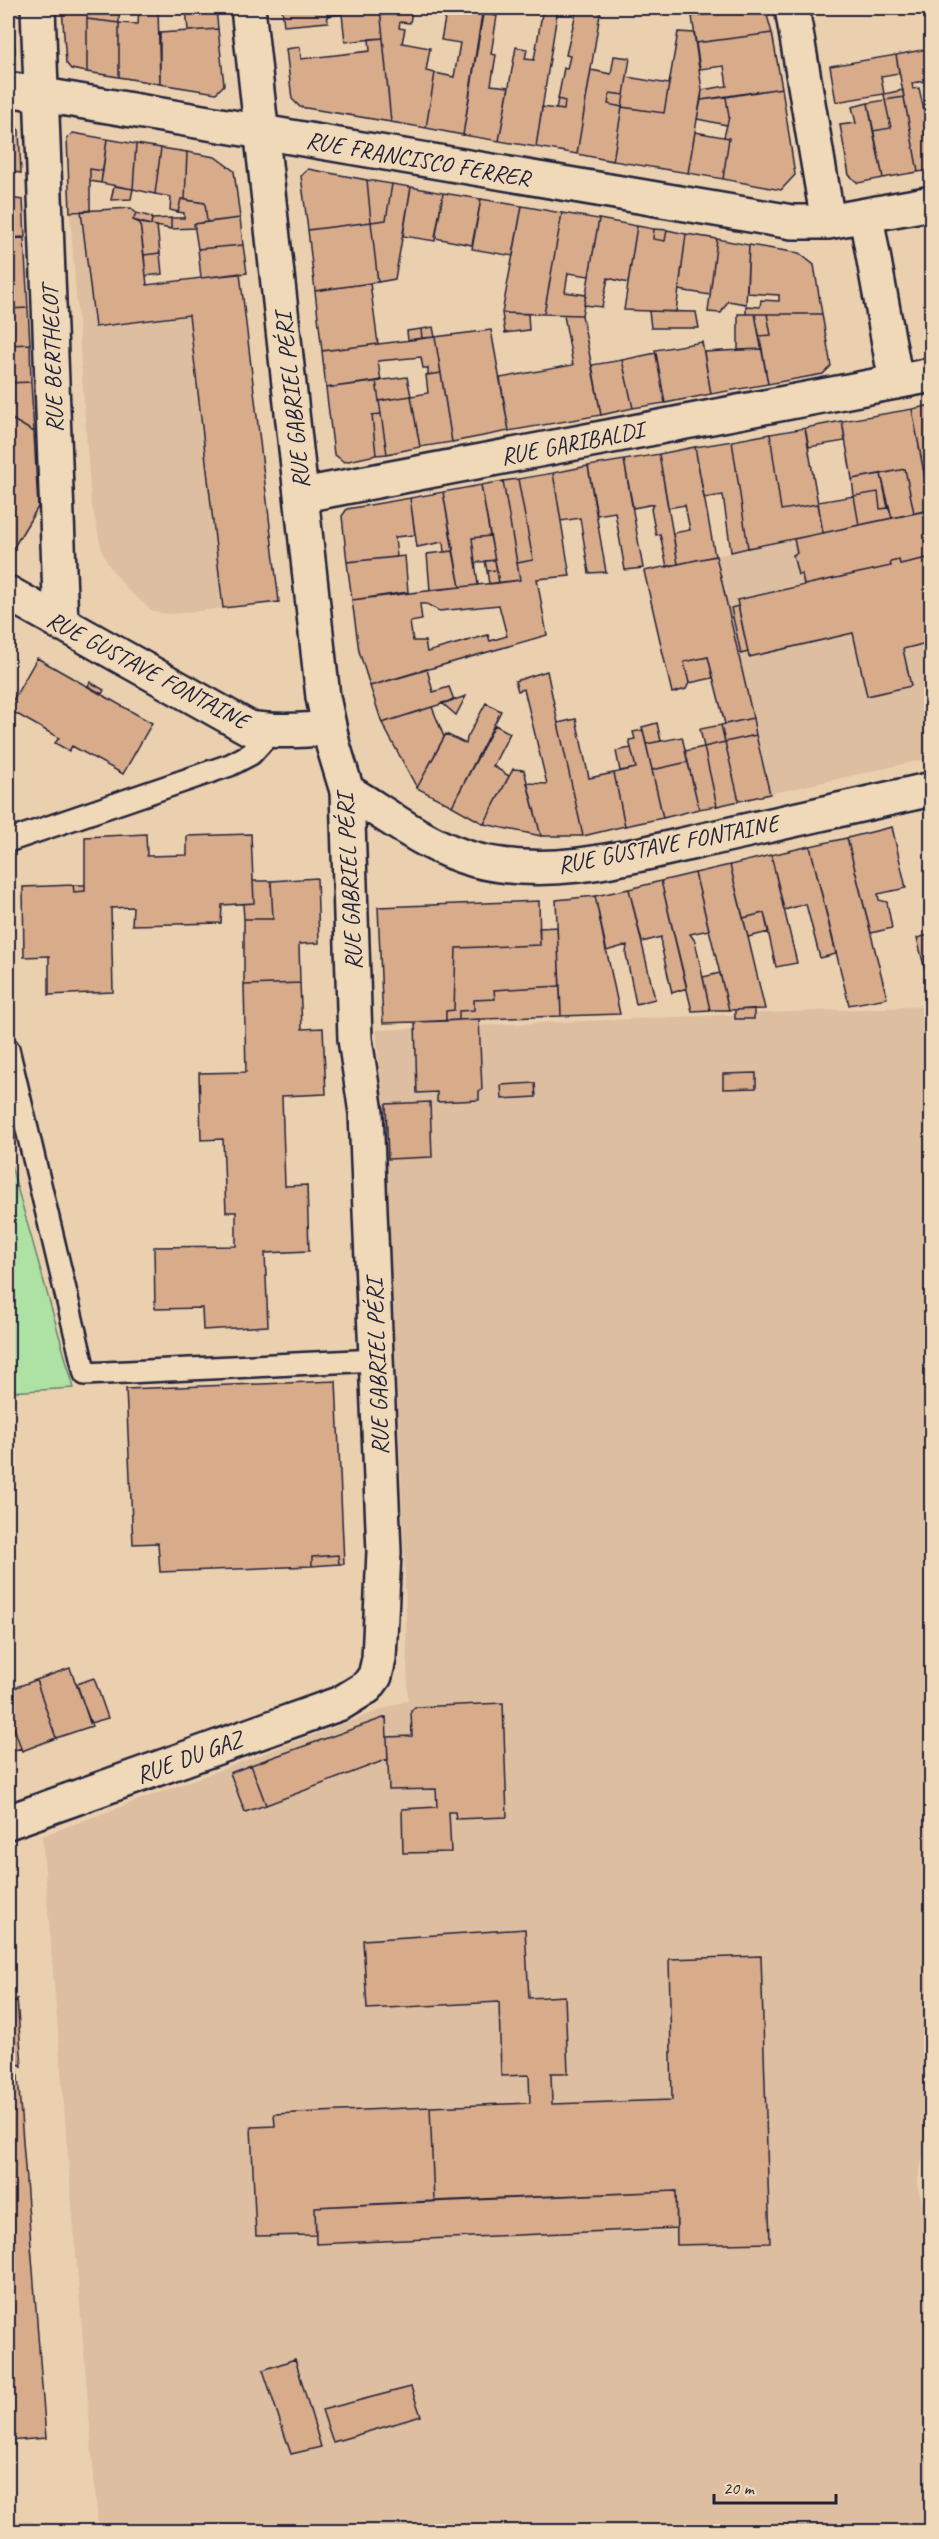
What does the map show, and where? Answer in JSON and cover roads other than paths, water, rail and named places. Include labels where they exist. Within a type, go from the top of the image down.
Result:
[{"type":"street","name":"RUE BERTHELOT","points":[[38,8],[60,624]]},
{"type":"street","name":"RUE GABRIEL PÉRI","points":[[248,8],[303,495],[321,682],[329,728],[347,791],[355,1040],[366,1113],[384,1552],[379,1659],[375,1676],[367,1687]]},
{"type":"street","points":[[792,8],[828,222]]},
{"type":"street","name":"RUE FRANCISCO FERRER","points":[[8,89],[792,222],[828,222],[932,204]]},
{"type":"street","points":[[866,216],[896,382]]},
{"type":"street","name":"RUE GARIBALDI","points":[[303,495],[932,375]]},
{"type":"street","name":"RUE GUSTAVE FONTAINE","points":[[8,593],[249,728],[271,732],[329,728]]},
{"type":"street","name":"RUE GUSTAVE FONTAINE","points":[[347,791],[411,831],[453,852],[496,865],[549,868],[613,860],[932,789]]},
{"type":"street","name":"RUE DU GAZ","points":[[8,1822],[341,1703],[367,1687]]},
{"type":"lane","points":[[8,841],[223,768],[251,754],[271,732]]},
{"type":"lane","points":[[8,1049],[85,1374],[377,1360]]}]
